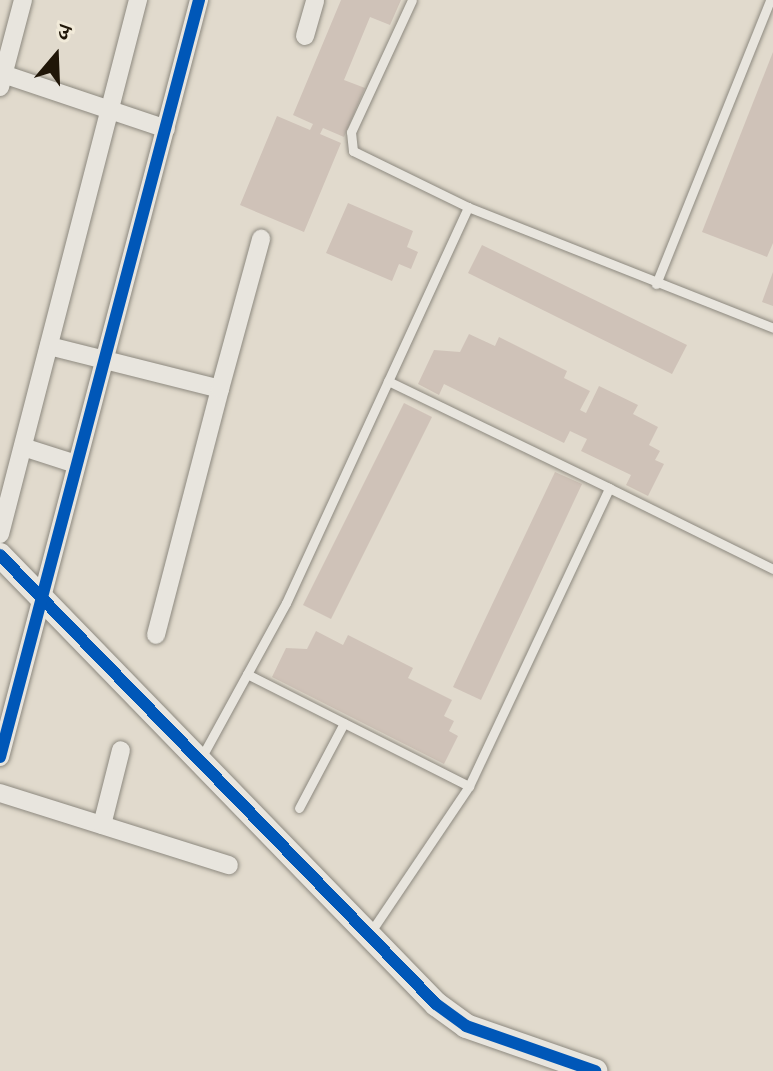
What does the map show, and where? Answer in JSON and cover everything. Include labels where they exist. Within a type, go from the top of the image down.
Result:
[{"type":"street","points":[[23,0],[1,78],[110,109],[166,129]]},
{"type":"street","points":[[0,534],[138,0]]},
{"type":"street","points":[[0,757],[199,0]]},
{"type":"street","points":[[305,36],[315,0]]},
{"type":"street","points":[[156,635],[261,239]]},
{"type":"street","points":[[49,346],[220,389]]},
{"type":"street","points":[[23,447],[76,464]]},
{"type":"street","points":[[0,555],[42,594],[198,763],[370,933],[436,1004],[466,1026],[595,1071]]},
{"type":"street","points":[[102,825],[121,750]]},
{"type":"street","points":[[0,793],[229,865]]},
{"type":"lane","points":[[412,0],[351,132],[353,151],[468,207],[773,328]]},
{"type":"lane","points":[[656,284],[770,0]]},
{"type":"lane","points":[[198,763],[247,674],[468,207]]},
{"type":"lane","points":[[388,381],[773,569]]},
{"type":"lane","points":[[370,933],[469,786],[609,488]]},
{"type":"lane","points":[[247,674],[469,786]]},
{"type":"lane","points":[[299,808],[344,723]]},
{"type":"building","points":[[341,0],[401,0],[390,25],[370,17],[344,80],[365,88],[344,137],[323,128],[320,134],[341,143],[304,232],[240,205],[277,116],[310,130],[313,124],[293,115]]},
{"type":"building","points":[[773,52],[773,243],[767,257],[702,232]]},
{"type":"building","points":[[348,203],[413,231],[407,247],[418,252],[411,269],[399,264],[392,281],[326,253]]},
{"type":"building","points":[[482,245],[687,345],[672,374],[468,273]]},
{"type":"building","points":[[773,272],[773,306],[762,302]]},
{"type":"building","points":[[469,334],[495,346],[499,337],[567,371],[564,378],[590,391],[580,410],[586,413],[599,386],[638,405],[633,414],[658,427],[649,445],[660,451],[655,460],[664,464],[648,496],[626,485],[631,475],[581,451],[587,439],[570,431],[564,443],[444,384],[439,395],[418,384],[434,350],[460,352]]},
{"type":"building","points":[[404,403],[432,417],[331,619],[303,605]]},
{"type":"building","points":[[555,472],[582,484],[481,700],[453,687]]},
{"type":"building","points":[[316,631],[343,645],[348,635],[413,668],[408,678],[452,700],[444,716],[454,721],[449,731],[458,736],[444,764],[272,677],[286,648],[307,649]]},
{"type":"cycle path","points":[[0,757],[199,0]]},
{"type":"cycle path","points":[[0,555],[436,1004],[466,1026],[595,1071]]}]
